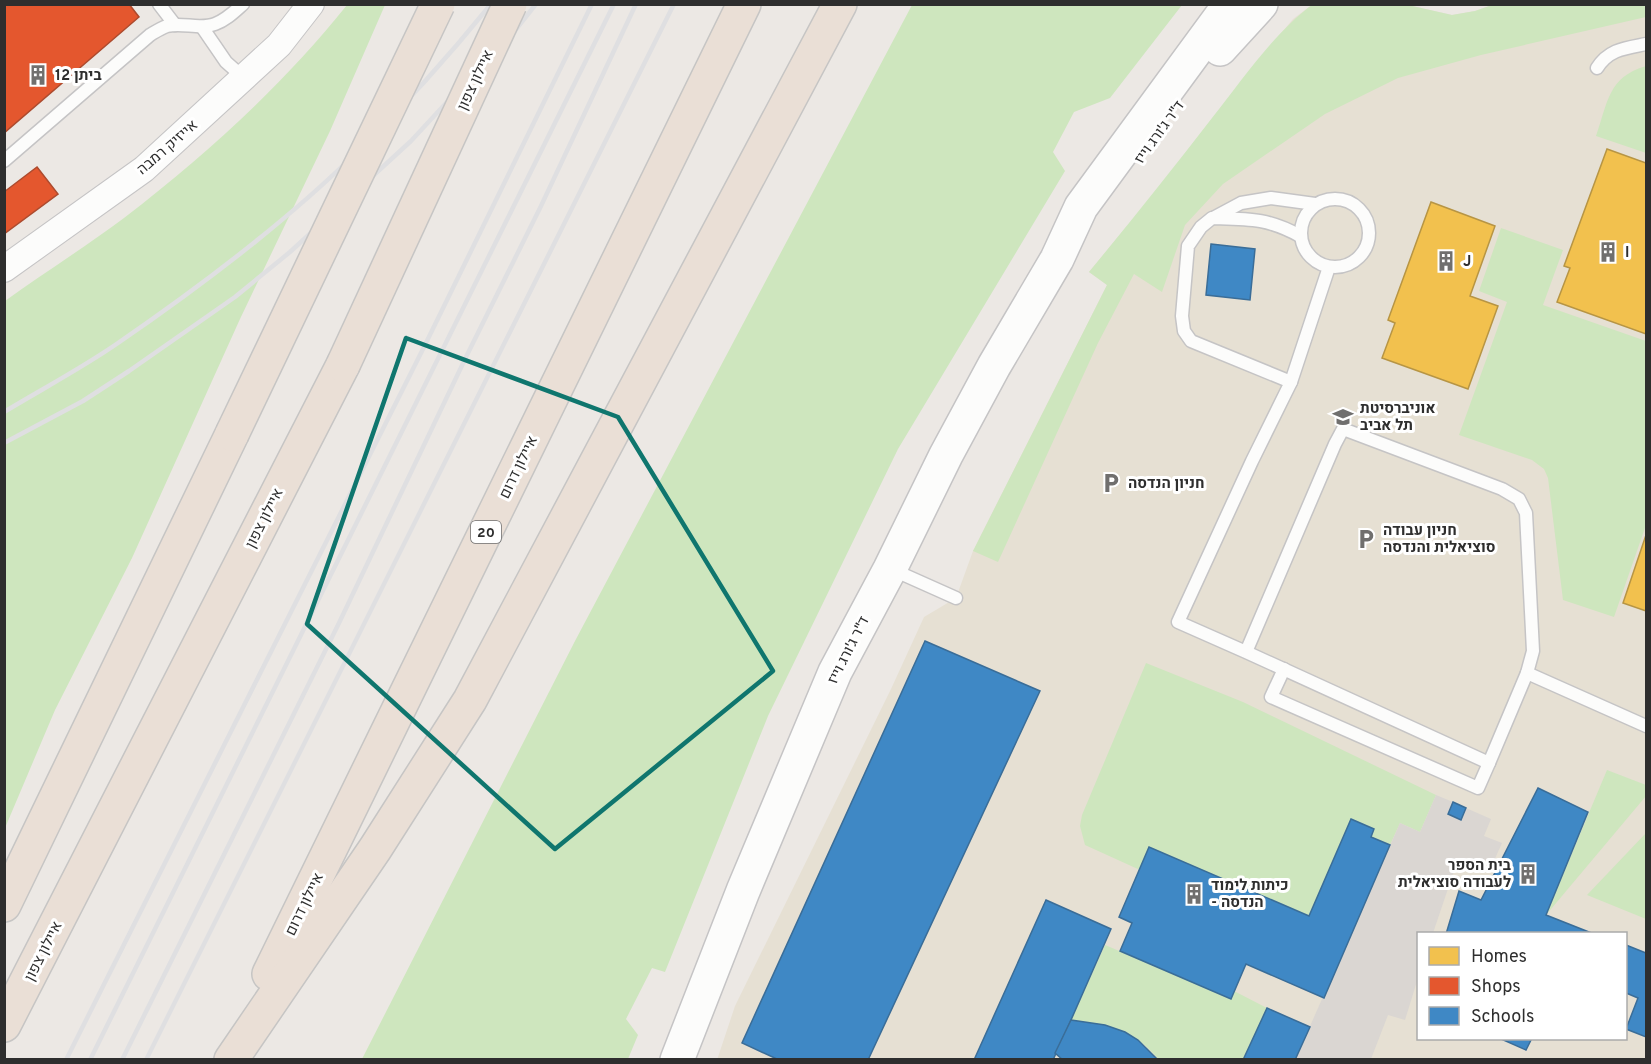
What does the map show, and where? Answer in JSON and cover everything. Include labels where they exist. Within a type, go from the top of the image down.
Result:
[{"type":"highway","points":[[4,905],[438,4]]},
{"type":"highway","name":"איילון צפון","points":[[4,1025],[343,364],[510,4]]},
{"type":"highway","name":"איילון דרום","points":[[229,1059],[744,4]]},
{"type":"highway","points":[[229,1059],[375,849],[470,700],[840,4]]},
{"type":"street","name":"אייזיק רמבה","points":[[4,269],[144,169],[279,45],[311,4]]},
{"type":"street","name":"ד\"ר ג'ורג וייז","points":[[677,1059],[743,891],[835,672],[890,569],[946,455],[983,386],[1057,259],[1081,207],[1230,4]]},
{"type":"street","name":"ד\"ר ג'ורג וייז","points":[[1057,259],[1105,207],[1220,50],[1261,4]]},
{"type":"lane","points":[[159,4],[175,25]]},
{"type":"lane","points":[[4,161],[150,35],[165,26],[213,25],[226,19],[243,4]]},
{"type":"lane","points":[[202,27],[226,62],[244,78]]},
{"type":"lane","points":[[1597,68],[1602,59],[1614,50],[1647,44]]},
{"type":"lane","points":[[1291,382],[1191,341],[1184,331],[1182,316],[1188,246],[1201,228],[1212,218],[1241,203],[1271,198],[1315,204],[1337,199],[1349,201],[1366,217],[1369,238],[1366,249],[1359,258],[1340,267],[1329,267],[1318,264],[1309,257],[1303,248],[1300,236],[1303,218],[1315,204]]},
{"type":"lane","points":[[1212,218],[1254,219],[1281,226],[1300,236]]},
{"type":"lane","points":[[1329,267],[1291,382],[1178,622],[1489,763]]},
{"type":"lane","points":[[1246,652],[1343,429],[1502,489],[1519,499],[1526,513],[1533,651],[1527,673],[1478,788],[1271,697],[1284,669]]},
{"type":"lane","points":[[890,569],[956,598]]},
{"type":"lane","points":[[1527,673],[1647,726]]},
{"type":"highlighted area","points":[[406,338],[618,417],[773,671],[555,849],[307,624]]},
{"type":"shaded area","name":"אוניברסיטת תל אביב","points":[[1313,4],[1408,5],[1452,15],[1492,5],[1646,5],[1646,1059],[717,1060],[735,1006],[924,617],[956,598],[973,551],[1107,285],[1089,272],[1148,201],[1246,75],[1293,19]]},
{"type":"shaded area","points":[[1436,795],[1453,802],[1448,814],[1461,820],[1466,808],[1491,819],[1484,836],[1502,843],[1493,863],[1481,859],[1475,864],[1462,865],[1454,871],[1433,932],[1417,932],[1417,981],[1405,1020],[1388,1015],[1371,1059],[1295,1060],[1400,823],[1420,832]]},
{"type":"green space","points":[[1313,4],[1408,5],[1452,15],[1492,5],[1646,4],[1646,17],[1481,55],[1398,78],[1325,114],[1223,184],[1185,225],[1162,292],[1134,274],[1098,343],[998,562],[973,551],[1107,285],[1089,272],[1259,58],[1298,16]]},
{"type":"green space","points":[[347,5],[385,5],[330,131],[240,319],[132,558],[55,710],[5,828],[5,301],[124,218],[214,144],[297,63]]},
{"type":"green space","points":[[912,5],[1182,5],[1110,98],[1074,112],[1053,152],[1065,171],[898,449],[768,716],[665,972],[652,968],[626,1019],[638,1035],[628,1059],[362,1059],[575,641]]},
{"type":"green space","points":[[1646,66],[1646,153],[1596,136],[1611,92],[1624,77]]},
{"type":"green space","points":[[1501,228],[1563,250],[1543,305],[1646,341],[1646,525],[1614,617],[1563,600],[1548,478],[1544,469],[1532,460],[1459,435],[1507,302],[1479,291]]},
{"type":"green space","points":[[1146,663],[1243,702],[1436,795],[1420,832],[1400,823],[1390,845],[1371,837],[1374,829],[1351,820],[1309,916],[1149,848],[1140,870],[1085,845],[1080,826],[1082,815]]},
{"type":"green space","points":[[1607,770],[1646,785],[1646,796],[1546,915]]},
{"type":"green space","points":[[1646,833],[1646,919],[1587,895]]},
{"type":"green space","points":[[1105,945],[1231,998],[1234,991],[1267,1008],[1243,1059],[1158,1059],[1140,1042],[1119,1030],[1071,1020]]},
{"type":"building: Homes","name":"I","points":[[1607,149],[1646,163],[1646,334],[1557,302],[1570,268],[1564,266]]},
{"type":"building: Homes","name":"J","points":[[1431,202],[1495,226],[1470,296],[1498,306],[1468,389],[1382,358],[1395,323],[1388,320]]},
{"type":"building: Homes","points":[[1646,535],[1646,611],[1623,603]]},
{"type":"building: Shops","name":"ביתן 12","points":[[7,4],[129,4],[139,17],[4,133],[4,7]]},
{"type":"building: Shops","points":[[37,167],[58,194],[4,234],[4,192]]},
{"type":"building: Schools","points":[[1211,244],[1255,249],[1250,300],[1206,295]]},
{"type":"building: Schools","points":[[925,641],[1040,691],[868,1060],[779,1060],[742,1043]]},
{"type":"building: Schools","name":"בית הספר לעבודה סוציאלית","points":[[1538,788],[1588,812],[1546,915],[1589,932],[1447,932],[1459,891],[1481,900]]},
{"type":"building: Schools","points":[[1453,802],[1466,808],[1461,820],[1448,814]]},
{"type":"building: Schools","name":"כיתות לימוד - הנדסה","points":[[1351,819],[1374,829],[1371,837],[1390,845],[1324,998],[1246,964],[1231,999],[1120,951],[1132,923],[1119,917],[1149,847],[1309,916]]},
{"type":"building: Schools","points":[[1046,900],[1111,929],[1053,1060],[974,1060]]},
{"type":"building: Schools","points":[[1627,945],[1646,953],[1646,1037],[1627,1029],[1638,998],[1627,993]]},
{"type":"building: Schools","points":[[1267,1008],[1310,1027],[1295,1060],[1243,1060]]},
{"type":"building: Schools","points":[[1071,1020],[1105,1025],[1125,1032],[1138,1040],[1158,1060],[1063,1060],[1055,1053]]},
{"type":"building: Schools","points":[[1504,1040],[1531,1040],[1526,1050]]},
{"type":"railway","points":[[4,412],[118,343],[211,277],[300,205],[374,135],[426,80],[491,4]]},
{"type":"railway","points":[[4,443],[83,401],[129,371],[235,297],[290,252],[411,141],[447,102],[495,56],[536,4]]},
{"type":"railway","points":[[66,1060],[423,349],[592,4]]},
{"type":"railway","points":[[90,1060],[614,4]]},
{"type":"railway","points":[[122,1060],[339,623],[636,4]]},
{"type":"railway","points":[[146,1060],[674,4]]},
{"type":"place","name":"ביתן 12","points":[[38,75]]},
{"type":"place","name":"I","points":[[1608,252]]},
{"type":"place","name":"J","points":[[1446,261]]},
{"type":"place","name":"אוניברסיטת תל אביב","points":[[1343,417]]},
{"type":"place","name":"חניון הנדסה","points":[[1111,483]]},
{"type":"place","name":"חניון עבודה סוציאלית והנדסה","points":[[1366,539]]},
{"type":"place","name":"בית הספר לעבודה סוציאלית","points":[[1528,874]]},
{"type":"place","name":"כיתות לימוד - הנדסה","points":[[1194,894]]}]
